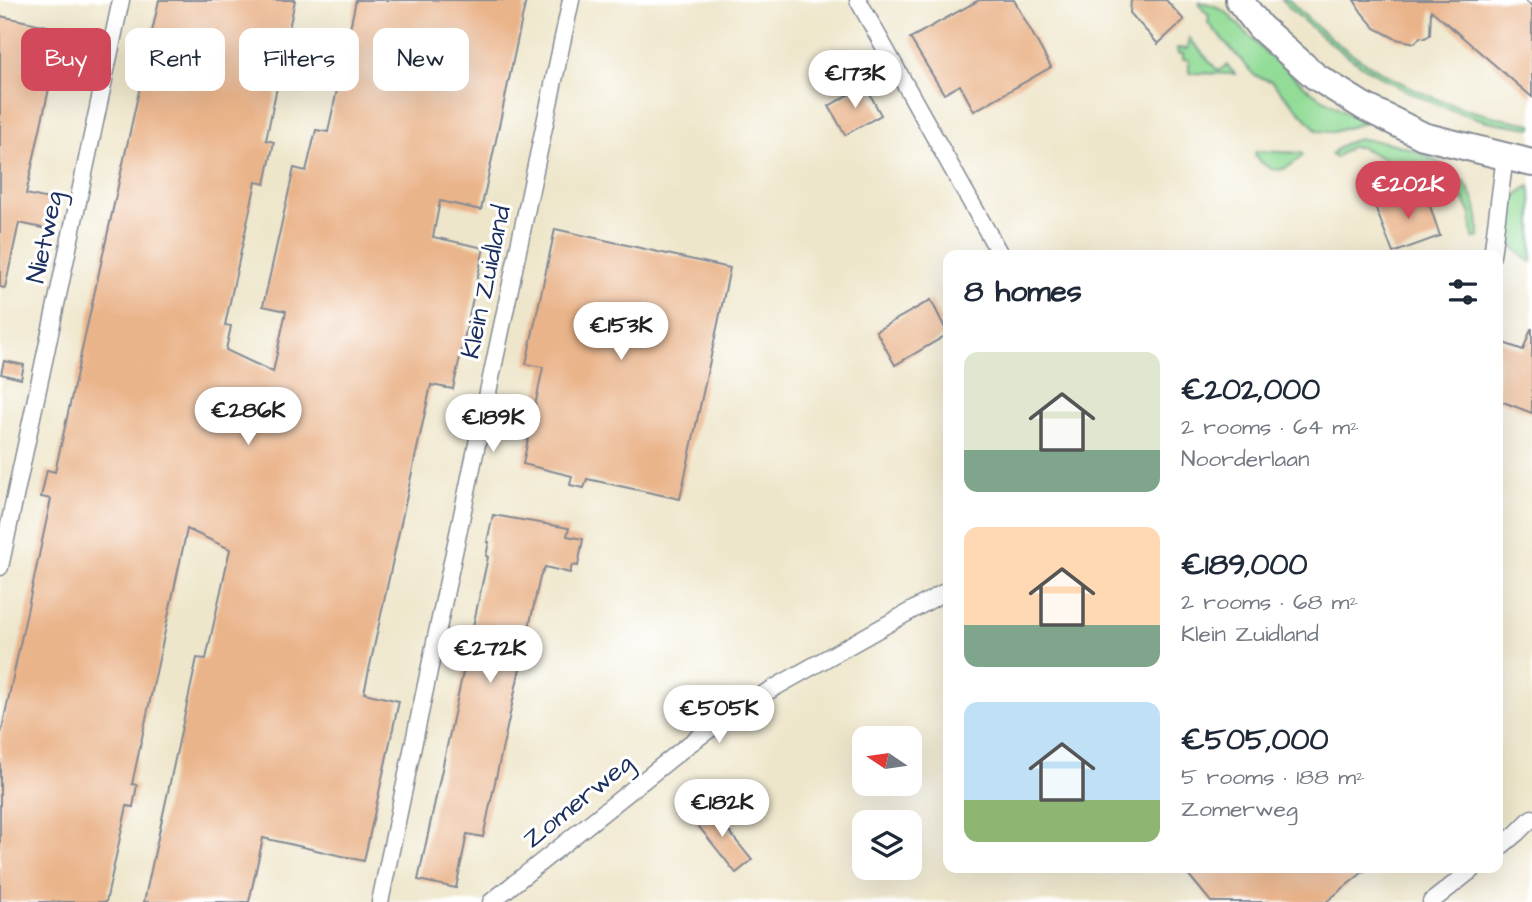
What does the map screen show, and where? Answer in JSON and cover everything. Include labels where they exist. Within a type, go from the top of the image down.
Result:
[{"type":"main road","points":[[1239,0],[1260,27],[1315,76],[1363,106],[1423,136],[1532,163]]},
{"type":"street","name":"Nietweg","points":[[0,567],[121,0]]},
{"type":"street","name":"Klein Zuidland","points":[[380,902],[571,0]]},
{"type":"street","points":[[858,0],[998,250]]},
{"type":"street","points":[[1493,250],[1505,156]]},
{"type":"street","name":"Zomerweg","points":[[491,902],[688,745],[731,714],[943,593]]},
{"type":"street","points":[[1503,845],[1532,818]]},
{"type":"street","points":[[1432,902],[1468,873]]},
{"type":"green space","points":[[1282,0],[1289,0],[1347,50],[1392,78],[1439,100],[1480,113],[1532,124],[1532,128],[1490,121],[1456,111],[1401,88],[1375,74],[1326,40]]},
{"type":"green space","points":[[1199,2],[1207,3],[1228,14],[1263,50],[1312,92],[1364,123],[1333,132],[1318,131],[1271,81],[1255,76],[1208,23],[1209,16]]},
{"type":"green space","points":[[1189,38],[1218,71],[1227,65],[1235,74],[1189,73],[1189,60],[1183,59],[1183,54],[1178,54],[1177,48],[1188,49]]},
{"type":"green space","points":[[1359,139],[1403,147],[1452,171],[1468,188],[1473,198],[1477,209],[1479,238],[1473,238],[1471,214],[1464,200],[1361,147],[1350,147],[1335,158],[1331,154],[1344,144]]},
{"type":"green space","points":[[1256,151],[1303,155],[1291,165],[1279,170],[1262,163],[1255,156]]},
{"type":"green space","points":[[1530,186],[1532,262],[1513,246],[1507,232],[1510,208],[1518,195]]},
{"type":"building","points":[[159,0],[295,0],[289,28],[239,28],[239,91],[276,91],[266,140],[274,142],[265,184],[256,182],[225,325],[231,326],[226,350],[273,372],[286,311],[263,306],[294,168],[306,171],[316,130],[328,132],[337,91],[359,91],[359,28],[350,28],[356,0],[526,0],[481,210],[440,201],[433,237],[484,248],[453,389],[431,385],[364,693],[399,701],[364,861],[263,838],[249,902],[144,902],[197,658],[206,659],[230,549],[187,529],[132,784],[137,785],[133,807],[127,806],[106,902],[0,902],[0,738],[51,499],[41,497],[47,470],[55,472],[139,91],[225,91],[225,28],[153,28]]},
{"type":"building","points":[[979,0],[1014,0],[1051,67],[974,111],[960,85],[944,94],[910,38]]},
{"type":"building","points":[[1131,0],[1166,0],[1184,20],[1158,44],[1130,13]]},
{"type":"building","points":[[1354,0],[1524,0],[1532,6],[1532,97],[1431,10],[1430,35],[1420,37],[1415,43],[1396,39],[1375,28]]},
{"type":"building","points":[[0,16],[57,28],[21,28],[21,91],[48,91],[26,194],[53,200],[47,229],[19,223],[5,288],[0,287]]},
{"type":"building","points":[[865,85],[881,115],[845,135],[829,106]]},
{"type":"building","points":[[1424,188],[1440,236],[1401,250],[1392,250],[1375,206]]},
{"type":"building","points":[[555,229],[730,268],[680,499],[587,479],[584,488],[570,485],[572,476],[523,464],[543,367],[526,364]]},
{"type":"building","points":[[931,300],[943,324],[943,337],[895,365],[876,331]]},
{"type":"building","points":[[1532,329],[1532,413],[1503,402],[1503,343],[1523,350]]},
{"type":"building","points":[[4,361],[24,365],[21,379],[1,374]]},
{"type":"building","points":[[493,515],[569,528],[567,536],[583,539],[578,566],[572,565],[570,573],[545,567],[540,577],[483,837],[467,834],[456,888],[418,880],[488,557],[487,542]]},
{"type":"building","points":[[708,806],[752,860],[736,873],[692,818]]},
{"type":"building","points":[[1187,873],[1362,873],[1326,902],[1211,902]]}]
